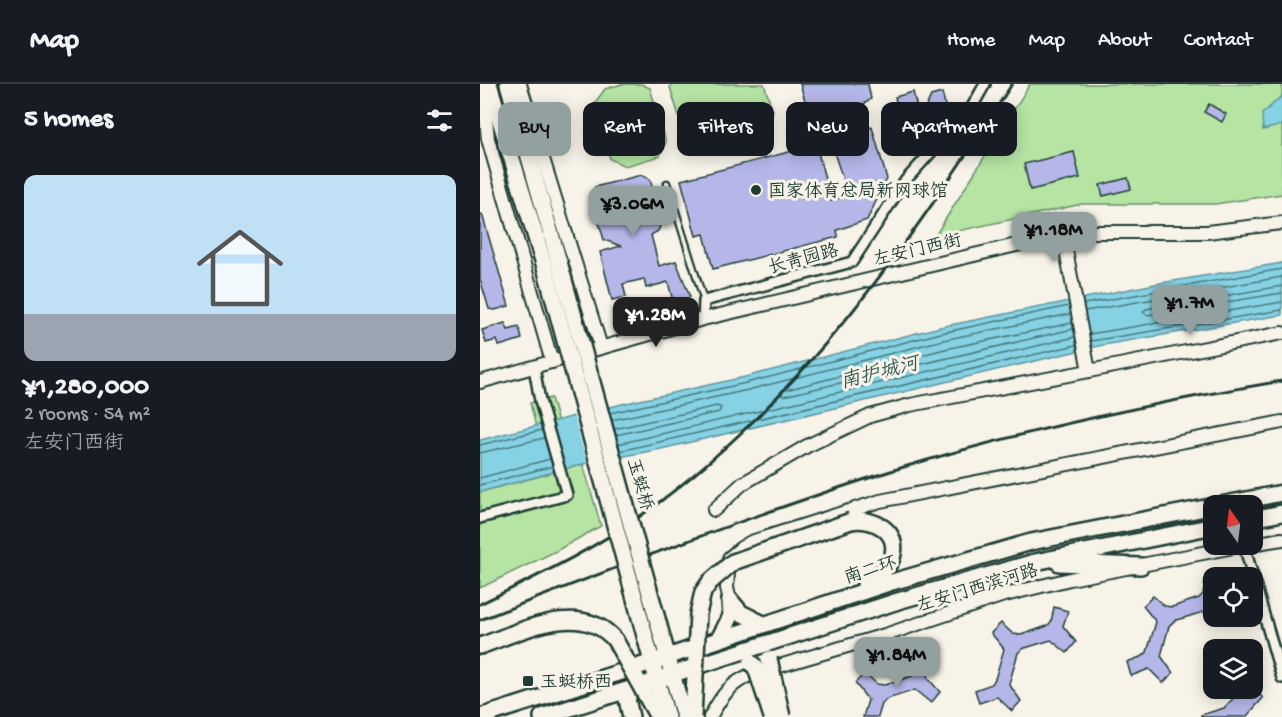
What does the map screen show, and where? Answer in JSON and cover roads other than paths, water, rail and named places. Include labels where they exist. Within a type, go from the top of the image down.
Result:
[{"type":"main road","points":[[489,84],[552,265]]},
{"type":"main road","points":[[517,84],[552,265]]},
{"type":"main road","name":"玉蜓桥","points":[[552,265],[665,708]]},
{"type":"main road","name":"玉蜓桥","points":[[552,265],[684,717]]},
{"type":"main road","name":"南二环","points":[[480,717],[850,596],[1031,542],[1282,493]]},
{"type":"main road","points":[[1263,517],[1282,513]]},
{"type":"main road","points":[[693,717],[698,614],[703,592],[710,582],[733,562],[851,521],[868,520],[882,525],[891,537],[893,551],[882,573],[850,596]]},
{"type":"main road","points":[[542,717],[781,638],[1035,562],[1203,528]]},
{"type":"main road","points":[[1035,562],[1142,566]]},
{"type":"main road","points":[[730,600],[741,613],[763,624]]},
{"type":"main road","points":[[719,639],[731,616],[730,600]]},
{"type":"main road","points":[[480,646],[535,627],[571,620],[601,627],[615,640],[665,708]]},
{"type":"main road","points":[[781,638],[769,659],[782,717]]},
{"type":"main road","points":[[731,654],[742,657],[756,668],[772,717]]},
{"type":"main road","points":[[630,714],[627,699],[639,686]]},
{"type":"main road","points":[[582,717],[589,706],[608,696],[622,697],[630,714]]},
{"type":"street","points":[[483,84],[488,139]]},
{"type":"street","points":[[517,84],[601,347]]},
{"type":"street","name":"长青园路","points":[[704,301],[852,262],[905,181],[972,107],[985,84]]},
{"type":"street","points":[[480,113],[552,362]]},
{"type":"street","name":"左安门西街","points":[[480,382],[703,319],[927,264],[1063,235],[1084,232],[1207,232],[1282,223]]},
{"type":"street","points":[[1063,235],[1089,371]]},
{"type":"street","points":[[703,319],[704,301]]},
{"type":"street","points":[[541,324],[590,310]]},
{"type":"street","points":[[714,510],[742,484],[839,428],[870,416],[910,405],[1282,333]]},
{"type":"street","points":[[577,354],[609,471],[665,708]]},
{"type":"street","points":[[480,518],[567,495],[540,401],[534,367]]},
{"type":"street","points":[[730,600],[727,588],[729,558],[741,548],[855,507],[1282,422]]},
{"type":"street","name":"左安门西滨河路","points":[[1263,542],[1282,539]]},
{"type":"street","name":"左安门西滨河路","points":[[710,717],[724,692],[740,679],[885,635],[1001,596],[1203,554]]},
{"type":"street","points":[[1251,555],[1282,678]]},
{"type":"street","points":[[652,717],[680,702],[694,707],[702,717]]},
{"type":"lane","points":[[667,183],[704,301]]},
{"type":"water","points":[[1282,96],[1282,125],[1263,130],[1262,114]]},
{"type":"water","name":"南护城河","points":[[1282,263],[1282,315],[1103,345],[661,449],[583,464],[480,492],[480,440],[622,404],[745,377],[940,327],[1155,284]]},
{"type":"railway","points":[[480,604],[565,561],[627,525],[703,467],[755,420],[804,369],[892,260],[1012,84]]},
{"type":"railway","points":[[480,620],[738,523],[894,470],[1086,419],[1282,381]]},
{"type":"place","name":"国家体育总局新网球馆","points":[[756,190]]},
{"type":"place","name":"玉蜓桥西","points":[[528,681]]}]
